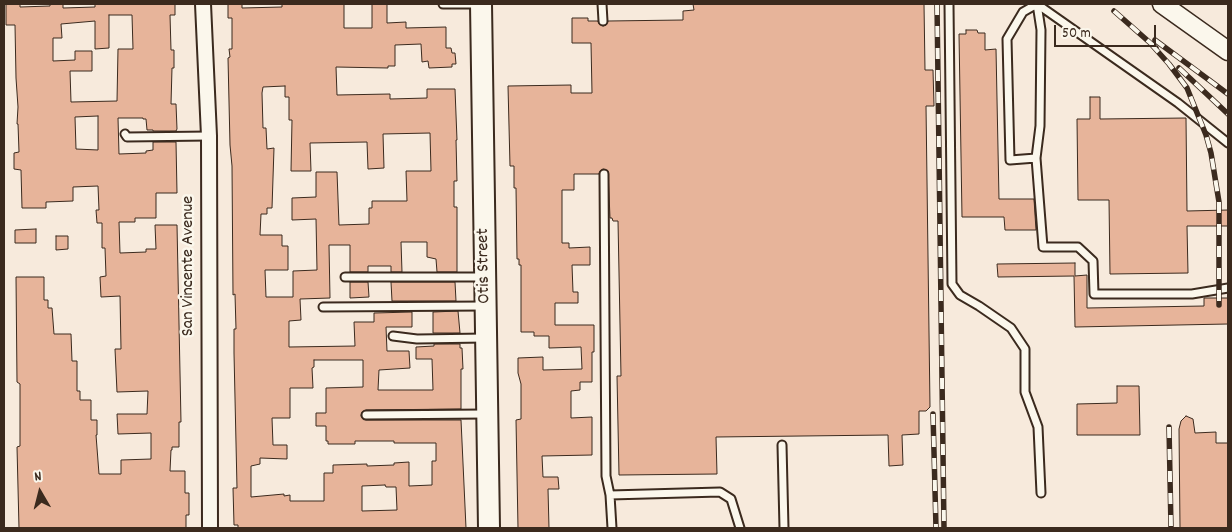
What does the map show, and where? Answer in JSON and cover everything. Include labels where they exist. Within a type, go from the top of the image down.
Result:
[{"type":"main road","name":"Otis Street","points":[[481,4],[489,528]]},
{"type":"street","name":"San Vincente Avenue","points":[[203,4],[209,136],[210,528]]},
{"type":"street","points":[[1162,4],[1228,51]]},
{"type":"lane","points":[[443,4],[481,4]]},
{"type":"lane","points":[[602,4],[603,21]]},
{"type":"lane","points":[[948,4],[952,284],[960,295],[1011,328],[1025,349],[1025,392],[1038,428],[1041,493]]},
{"type":"lane","points":[[1037,4],[1178,103],[1228,143]]},
{"type":"lane","points":[[1037,4],[1041,30],[1041,50],[1040,126],[1036,158],[1043,247],[1078,247],[1093,261],[1094,294],[1192,294],[1228,288]]},
{"type":"lane","points":[[1036,158],[1010,160],[1007,39],[1023,12],[1037,4]]},
{"type":"lane","points":[[124,134],[127,137],[209,136]]},
{"type":"lane","points":[[604,174],[606,476],[610,495],[612,528]]},
{"type":"lane","points":[[345,276],[485,277]]},
{"type":"lane","points":[[323,307],[486,306]]},
{"type":"lane","points":[[393,336],[417,339],[486,338]]},
{"type":"lane","points":[[366,415],[487,414]]},
{"type":"lane","points":[[782,445],[784,528]]},
{"type":"lane","points":[[610,495],[720,492],[731,499],[740,528]]},
{"type":"building","points":[[6,4],[20,4],[20,7],[63,4],[63,8],[95,7],[95,4],[175,4],[175,15],[170,15],[171,50],[174,50],[171,104],[176,104],[176,131],[147,130],[146,119],[143,118],[118,118],[119,154],[146,153],[146,151],[153,150],[153,142],[176,142],[177,193],[156,193],[156,218],[135,218],[135,222],[119,222],[120,253],[146,252],[146,249],[156,249],[155,225],[177,225],[181,422],[179,422],[179,447],[172,447],[171,450],[170,471],[185,471],[185,493],[189,493],[189,515],[186,515],[186,528],[19,528],[17,447],[20,446],[20,384],[17,382],[16,277],[44,277],[44,300],[48,300],[48,308],[52,308],[54,334],[71,334],[72,361],[77,361],[77,391],[80,391],[80,400],[91,400],[91,420],[97,420],[96,435],[99,474],[121,474],[121,460],[151,459],[151,433],[118,434],[117,414],[147,414],[148,391],[117,392],[115,349],[121,349],[120,296],[101,297],[100,277],[106,276],[105,248],[102,248],[102,223],[97,223],[96,210],[99,210],[98,186],[73,187],[73,201],[46,202],[46,208],[22,208],[21,170],[14,169],[14,153],[19,152],[15,25],[6,25]],"holes":[[[109,15],[132,15],[133,49],[118,49],[117,101],[71,102],[70,71],[92,71],[92,51],[75,51],[75,60],[53,61],[53,38],[62,38],[61,24],[95,21],[95,49],[109,48]],[[98,116],[98,150],[76,149],[75,117]]]},
{"type":"building","points":[[228,4],[242,4],[242,8],[282,7],[282,4],[344,4],[344,28],[372,28],[372,4],[387,4],[387,23],[406,22],[406,28],[446,27],[446,48],[451,48],[452,53],[455,53],[456,64],[452,64],[452,67],[429,68],[428,61],[422,62],[421,44],[395,45],[395,66],[388,66],[388,68],[336,67],[337,95],[390,94],[390,99],[427,98],[427,89],[455,89],[457,181],[454,181],[454,207],[457,207],[457,272],[437,272],[436,259],[427,257],[427,242],[401,242],[402,272],[391,272],[391,266],[368,266],[368,272],[350,272],[350,245],[329,245],[330,298],[300,299],[301,320],[289,321],[289,347],[355,346],[354,322],[374,322],[374,313],[412,312],[412,327],[386,327],[387,351],[409,351],[410,368],[379,370],[378,390],[433,390],[432,359],[416,359],[416,347],[434,346],[434,344],[460,344],[460,348],[462,348],[463,369],[461,369],[461,409],[366,410],[362,412],[361,416],[366,420],[461,420],[466,528],[238,528],[238,525],[234,525],[233,488],[237,488],[234,353],[234,329],[236,329],[235,294],[233,295],[232,166],[228,58],[230,57],[229,49],[232,49],[232,18],[228,18]],"holes":[[[285,86],[285,97],[289,97],[289,120],[292,120],[291,171],[311,171],[310,143],[367,142],[368,169],[384,168],[383,134],[430,133],[431,171],[406,171],[407,201],[372,201],[372,208],[369,208],[369,224],[339,225],[337,172],[316,172],[316,197],[292,198],[292,220],[316,219],[317,270],[293,271],[293,297],[266,297],[265,270],[288,270],[288,246],[282,246],[282,235],[260,235],[261,214],[267,214],[267,208],[272,208],[274,148],[267,149],[266,128],[263,128],[262,93],[263,87]],[[314,360],[363,360],[363,387],[326,388],[326,413],[316,413],[316,426],[326,426],[326,441],[328,441],[328,444],[355,444],[355,441],[436,443],[436,461],[432,461],[432,485],[409,486],[409,462],[394,463],[394,465],[333,465],[333,473],[324,473],[324,501],[290,501],[290,495],[284,496],[284,494],[251,497],[251,466],[260,464],[260,458],[287,459],[287,445],[273,445],[272,418],[290,418],[290,388],[313,388],[312,368],[314,367]],[[385,485],[386,487],[396,487],[397,510],[362,511],[362,486]]]},
{"type":"building","points":[[693,4],[924,4],[925,70],[933,70],[934,106],[926,106],[930,407],[926,411],[919,411],[919,434],[902,435],[903,465],[889,466],[888,435],[716,437],[717,474],[619,475],[617,376],[621,376],[618,221],[613,221],[610,218],[608,171],[603,169],[599,174],[574,174],[574,190],[562,190],[562,243],[569,243],[569,248],[590,247],[590,265],[572,265],[573,292],[578,292],[578,303],[555,303],[555,325],[594,325],[592,382],[580,382],[580,390],[571,391],[571,418],[592,417],[592,455],[542,456],[543,477],[558,477],[559,489],[548,489],[549,528],[518,528],[516,420],[521,419],[521,384],[518,373],[518,358],[543,357],[543,370],[582,369],[581,347],[549,348],[549,336],[534,336],[534,332],[521,332],[521,265],[519,265],[519,259],[517,259],[514,166],[510,166],[508,86],[571,85],[571,93],[592,93],[591,43],[572,43],[572,18],[588,18],[588,21],[598,21],[603,26],[608,21],[683,20],[683,11],[694,10]]},
{"type":"building","points":[[966,30],[977,30],[978,33],[985,33],[985,50],[996,49],[999,199],[1034,199],[1036,230],[1005,230],[1004,217],[962,217],[959,34],[966,34]]},
{"type":"building","points":[[1090,97],[1100,97],[1100,119],[1186,118],[1187,211],[1228,210],[1228,226],[1187,226],[1188,273],[1110,274],[1109,200],[1078,200],[1077,119],[1090,119]]},
{"type":"building","points":[[36,229],[36,243],[15,243],[15,230]]},
{"type":"building","points":[[56,236],[68,236],[68,249],[56,250]]},
{"type":"building","points":[[1075,263],[1075,276],[1087,275],[1087,308],[1204,306],[1204,298],[1228,298],[1228,324],[1075,327],[1074,276],[998,277],[997,264]]},
{"type":"building","points":[[350,282],[368,282],[369,297],[350,298]]},
{"type":"building","points":[[391,282],[455,282],[456,301],[392,301]]},
{"type":"building","points":[[458,311],[460,333],[433,333],[433,312]]},
{"type":"building","points":[[1117,386],[1139,386],[1140,435],[1077,435],[1077,404],[1117,403]]},
{"type":"building","points":[[1186,416],[1193,419],[1195,433],[1216,432],[1216,443],[1228,443],[1228,528],[1180,528],[1179,429],[1181,421]]},
{"type":"railway","points":[[937,4],[944,528]]},
{"type":"railway","points":[[1114,11],[1156,48]]},
{"type":"railway","points":[[1155,40],[1228,94]]},
{"type":"railway","points":[[1151,44],[1187,88],[1206,135],[1211,153],[1219,202],[1219,305]]},
{"type":"railway","points":[[1179,68],[1228,114]]},
{"type":"railway","points":[[933,414],[936,528]]},
{"type":"railway","points":[[1169,427],[1171,528]]}]
